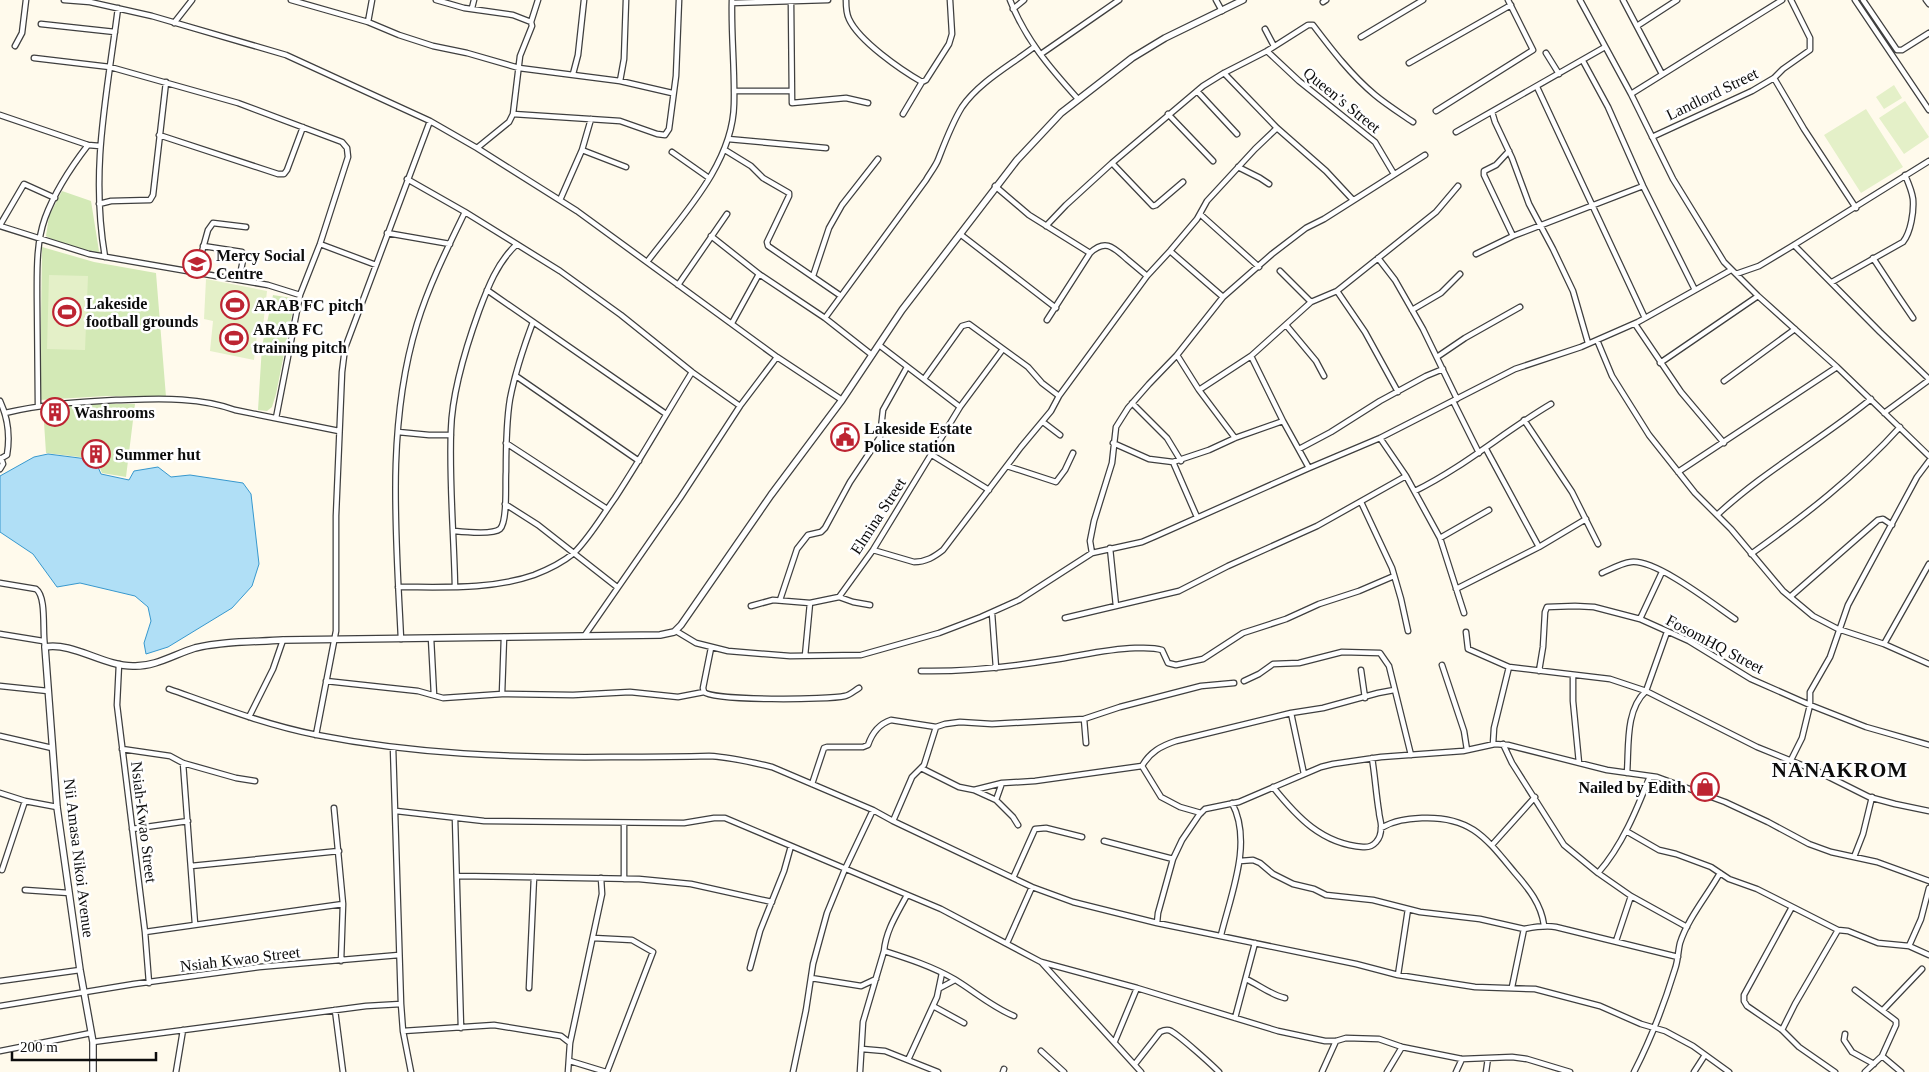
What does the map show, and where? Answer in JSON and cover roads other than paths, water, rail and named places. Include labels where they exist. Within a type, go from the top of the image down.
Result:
[{"type":"street","points":[[15,46],[22,33],[26,0]]},
{"type":"street","points":[[64,0],[90,2],[118,8],[286,55],[430,121],[560,200],[777,357],[842,400]]},
{"type":"street","points":[[174,23],[192,0]]},
{"type":"street","points":[[291,0],[368,22],[399,36],[432,46],[467,53],[519,68],[620,81],[672,93]]},
{"type":"street","points":[[368,22],[372,0]]},
{"type":"street","points":[[436,0],[513,14],[531,22]]},
{"type":"street","points":[[472,8],[474,0]]},
{"type":"street","points":[[477,148],[509,122],[513,114],[520,56],[532,26],[531,22],[538,0]]},
{"type":"street","points":[[573,74],[578,55],[584,0]]},
{"type":"street","points":[[620,81],[624,59],[626,0]]},
{"type":"street","points":[[513,114],[620,121],[665,135],[669,129],[672,93],[676,76],[679,0]]},
{"type":"street","points":[[647,262],[709,178],[725,150],[734,105],[732,1],[791,2],[828,0]]},
{"type":"street","points":[[846,0],[847,14],[850,21],[869,44],[922,82]]},
{"type":"street","points":[[903,114],[922,82],[930,74],[949,44],[952,34],[950,0]]},
{"type":"street","points":[[1010,0],[1022,28],[1034,47],[1078,98]]},
{"type":"street","points":[[1013,8],[1024,0]]},
{"type":"street","points":[[1041,54],[1119,0]]},
{"type":"street","points":[[1216,0],[1222,11]]},
{"type":"street","points":[[0,634],[54,645],[106,662],[133,666],[148,664],[195,648],[225,643],[283,640],[334,641],[660,635],[676,631],[771,494],[842,400],[912,297],[995,186],[1048,127],[1078,98],[1132,58],[1165,38],[1242,0]]},
{"type":"street","points":[[1361,37],[1423,0]]},
{"type":"street","points":[[1436,111],[1533,50],[1508,0]]},
{"type":"street","points":[[1580,0],[1631,94],[1673,179],[1730,270],[1837,367],[1929,456]]},
{"type":"street","points":[[1624,0],[1662,74]]},
{"type":"street","points":[[1637,26],[1677,0]]},
{"type":"street","points":[[1631,94],[1782,0]]},
{"type":"street","name":"Landlord Street","points":[[1652,137],[1752,91],[1774,78],[1783,69],[1810,50],[1810,38],[1791,0]]},
{"type":"street","points":[[1854,0],[1929,110]]},
{"type":"street","points":[[1863,0],[1897,50],[1902,50],[1929,33]]},
{"type":"street","points":[[1926,0],[1929,4]]},
{"type":"street","points":[[791,2],[791,101],[794,104],[846,98],[868,103]]},
{"type":"street","points":[[1409,63],[1511,6]]},
{"type":"street","points":[[105,257],[99,204],[100,146],[118,8]]},
{"type":"street","points":[[41,24],[115,32]]},
{"type":"street","points":[[1046,226],[1066,204],[1168,114],[1224,73],[1267,51],[1308,25],[1313,25],[1333,52],[1376,96],[1413,122]]},
{"type":"street","points":[[1265,29],[1274,46]]},
{"type":"street","points":[[825,318],[926,180],[962,107],[989,81],[1034,47]]},
{"type":"street","points":[[1456,132],[1605,47]]},
{"type":"street","name":"Queen’s Street","points":[[1267,51],[1299,81],[1375,142],[1394,174]]},
{"type":"street","points":[[1546,53],[1559,74]]},
{"type":"street","points":[[34,58],[110,67],[238,102],[342,142],[347,148],[348,157],[320,244],[300,295],[276,418]]},
{"type":"street","points":[[1583,60],[1608,107],[1643,186],[1695,290]]},
{"type":"street","points":[[1224,73],[1277,128],[1326,171],[1353,200]]},
{"type":"street","points":[[1774,78],[1804,129],[1856,208]]},
{"type":"street","points":[[99,204],[111,201],[150,200],[153,195],[166,82]]},
{"type":"street","points":[[1537,87],[1644,318]]},
{"type":"street","points":[[734,91],[791,91]]},
{"type":"street","points":[[1197,92],[1237,134]]},
{"type":"street","points":[[1492,112],[1522,187],[1573,291],[1588,344]]},
{"type":"street","points":[[1168,114],[1213,161]]},
{"type":"street","points":[[0,115],[88,145],[100,146]]},
{"type":"street","points":[[560,200],[582,150],[591,120]]},
{"type":"street","points":[[316,735],[334,641],[336,618],[336,516],[342,372],[345,348],[430,121]]},
{"type":"street","points":[[159,135],[278,174],[284,174],[303,127]]},
{"type":"street","points":[[873,550],[914,562],[928,560],[943,550],[1043,422],[1059,396],[1147,276],[1200,214],[1207,201],[1277,128]]},
{"type":"street","points":[[728,139],[826,148]]},
{"type":"street","points":[[38,405],[37,282],[45,218],[71,168],[88,145]]},
{"type":"street","points":[[582,150],[626,166]]},
{"type":"street","points":[[725,150],[751,166],[763,178],[788,191],[789,196],[767,242],[768,246],[841,296]]},
{"type":"street","points":[[672,152],[709,178]]},
{"type":"street","points":[[1509,152],[1496,165],[1484,171],[1484,175],[1513,236]]},
{"type":"street","points":[[1092,553],[1090,541],[1094,521],[1112,464],[1116,427],[1132,403],[1177,355],[1224,297],[1259,267],[1306,228],[1324,219],[1425,155]]},
{"type":"street","points":[[813,276],[829,228],[837,213],[878,159]]},
{"type":"street","points":[[1736,274],[1759,266],[1856,208],[1929,161]]},
{"type":"street","points":[[1112,163],[1153,206],[1183,182]]},
{"type":"street","points":[[1238,167],[1269,184]]},
{"type":"street","points":[[1832,282],[1903,242],[1910,224],[1913,199],[1905,175]]},
{"type":"street","points":[[407,179],[465,212],[516,245],[528,250],[621,315],[692,372],[740,406]]},
{"type":"street","points":[[55,198],[24,184],[0,225],[71,250],[268,285],[300,295]]},
{"type":"street","points":[[995,186],[1015,204],[1046,226],[1090,253]]},
{"type":"street","points":[[1199,390],[1251,356],[1311,302],[1337,291],[1436,212],[1458,186]]},
{"type":"street","points":[[1476,254],[1513,236],[1643,186]]},
{"type":"street","points":[[401,639],[395,452],[405,373],[417,326],[432,280],[465,212]]},
{"type":"street","points":[[678,285],[727,214]]},
{"type":"street","points":[[1200,214],[1259,267]]},
{"type":"street","points":[[196,273],[208,230],[213,223],[246,227]]},
{"type":"street","points":[[387,233],[450,244]]},
{"type":"street","points":[[960,234],[1056,308]]},
{"type":"street","points":[[712,236],[759,274],[825,318],[872,355]]},
{"type":"street","points":[[320,244],[376,265]]},
{"type":"street","points":[[455,587],[451,435],[458,384],[470,335],[487,290],[501,263],[516,245]]},
{"type":"street","points":[[1047,320],[1090,253],[1098,247],[1105,245],[1113,247],[1147,276]]},
{"type":"street","points":[[1794,245],[1929,380],[1884,413]]},
{"type":"street","points":[[203,246],[242,252],[244,255],[241,270]]},
{"type":"street","points":[[1170,251],[1224,297]]},
{"type":"street","points":[[1378,258],[1395,280],[1437,357],[1479,453]]},
{"type":"street","points":[[1873,258],[1914,318]]},
{"type":"street","points":[[676,631],[696,643],[711,648],[761,655],[805,656],[861,655],[939,633],[992,613],[1019,600],[1092,553],[1142,542],[1380,438],[1515,369],[1588,344],[1635,324],[1730,270]]},
{"type":"street","points":[[1280,272],[1311,302]]},
{"type":"street","points":[[732,323],[759,274]]},
{"type":"street","points":[[1412,310],[1441,293],[1460,274]]},
{"type":"street","points":[[487,290],[666,414]]},
{"type":"street","points":[[1337,291],[1365,332],[1398,392]]},
{"type":"street","points":[[1660,363],[1758,296]]},
{"type":"street","points":[[1437,357],[1465,338],[1520,308]]},
{"type":"street","points":[[454,531],[480,532],[500,529],[502,525],[505,504],[506,443],[510,399],[524,346],[533,322]]},
{"type":"street","points":[[924,379],[962,326],[969,324],[1028,367],[1042,383],[1059,396]]},
{"type":"street","points":[[1635,324],[1681,392],[1724,443]]},
{"type":"street","points":[[1286,325],[1316,361],[1324,376]]},
{"type":"street","points":[[1724,381],[1795,329]]},
{"type":"street","points":[[1597,340],[1612,376],[1649,435],[1678,472],[1790,597],[1813,616],[1838,629],[1884,644],[1929,664]]},
{"type":"street","points":[[879,345],[960,407]]},
{"type":"street","name":"Elmina Street","points":[[839,597],[873,550],[960,407],[1003,349]]},
{"type":"street","points":[[1177,355],[1199,390],[1235,438]]},
{"type":"street","points":[[1251,356],[1309,468]]},
{"type":"street","points":[[585,635],[680,498],[740,406],[777,357]]},
{"type":"street","points":[[780,600],[797,549],[808,535],[821,532],[825,528],[850,482],[880,437],[883,410],[907,366]]},
{"type":"street","points":[[1678,472],[1837,367]]},
{"type":"street","points":[[1299,449],[1331,432],[1368,408],[1426,376],[1443,369]]},
{"type":"street","points":[[398,587],[455,587],[492,584],[527,577],[556,564],[573,553],[607,509],[639,461],[692,372]]},
{"type":"street","points":[[516,376],[639,461]]},
{"type":"street","points":[[3,410],[38,405],[154,398],[175,399],[222,405],[235,410],[339,431]]},
{"type":"street","points":[[1717,515],[1735,498],[1763,479],[1784,461],[1871,399]]},
{"type":"street","points":[[0,401],[7,425],[7,455],[1,459],[3,464],[0,469]]},
{"type":"street","points":[[1132,403],[1167,438],[1181,461]]},
{"type":"street","points":[[1415,491],[1486,449],[1524,420],[1551,404]]},
{"type":"street","points":[[1524,420],[1572,492],[1598,544]]},
{"type":"street","points":[[1113,443],[1149,459],[1181,461],[1235,438],[1283,421]]},
{"type":"street","points":[[1043,422],[1060,435]]},
{"type":"street","points":[[1751,554],[1823,499],[1883,446],[1900,428]]},
{"type":"street","points":[[398,432],[451,435]]},
{"type":"street","points":[[1380,438],[1406,476],[1440,538],[1464,613]]},
{"type":"street","points":[[506,443],[607,509]]},
{"type":"street","points":[[1486,449],[1539,546]]},
{"type":"street","points":[[1007,466],[1056,482],[1065,470],[1073,453]]},
{"type":"street","points":[[932,455],[989,490]]},
{"type":"street","points":[[1791,760],[1802,738],[1810,705],[1810,692],[1830,657],[1838,629],[1848,605],[1923,467],[1929,460]]},
{"type":"street","points":[[1173,462],[1197,518]]},
{"type":"street","points":[[1066,618],[1179,591],[1228,566],[1317,526],[1406,476]]},
{"type":"street","points":[[1361,502],[1384,549],[1394,576],[1408,630]]},
{"type":"street","points":[[505,504],[538,525],[617,587]]},
{"type":"street","points":[[1440,538],[1489,510]]},
{"type":"street","points":[[1456,589],[1586,519]]},
{"type":"street","points":[[1790,597],[1878,520],[1883,519],[1892,525]]},
{"type":"street","points":[[1110,548],[1116,606]]},
{"type":"street","points":[[1602,573],[1631,562],[1646,564],[1678,580],[1736,619]]},
{"type":"street","points":[[1884,644],[1929,564]]},
{"type":"street","points":[[1640,619],[1662,572]]},
{"type":"street","points":[[921,670],[948,671],[996,668],[1099,651],[1152,648],[1163,652],[1168,663],[1176,665],[1209,656],[1243,633],[1286,619],[1319,604],[1360,591],[1394,576]]},
{"type":"street","points":[[0,583],[36,588],[39,591],[42,604],[44,644]]},
{"type":"street","points":[[751,606],[780,600],[810,603],[839,597],[870,605]]},
{"type":"street","points":[[805,656],[810,603]]},
{"type":"street","name":"FosomHQ Street","points":[[1539,671],[1543,647],[1545,612],[1548,607],[1594,607],[1640,619],[1689,641],[1751,679],[1810,705],[1866,727],[1929,745]]},
{"type":"street","points":[[992,613],[996,668]]},
{"type":"street","points":[[1466,632],[1468,649],[1509,667],[1610,679],[1646,691],[1757,747],[1791,760],[1872,797],[1929,811]]},
{"type":"street","points":[[1627,773],[1632,712],[1640,696],[1646,691],[1667,632]]},
{"type":"street","points":[[502,694],[504,637]]},
{"type":"street","points":[[430,638],[434,695]]},
{"type":"street","points":[[249,717],[273,669],[283,640]]},
{"type":"street","name":"Nii Amasa Nikoi Avenue","points":[[44,644],[57,807],[80,970],[93,1042],[93,1072]]},
{"type":"street","points":[[704,692],[703,688],[711,648]]},
{"type":"street","points":[[1244,681],[1259,674],[1273,664],[1299,663],[1342,652],[1380,653],[1389,666],[1411,755]]},
{"type":"street","name":"Nsiah-Kwao Street","points":[[119,664],[117,705],[145,932],[149,983]]},
{"type":"street","points":[[1442,665],[1464,731],[1467,750]]},
{"type":"street","points":[[1493,744],[1494,728],[1509,667]]},
{"type":"street","points":[[1361,670],[1365,698]]},
{"type":"street","points":[[1573,675],[1573,701],[1579,763]]},
{"type":"street","points":[[326,681],[418,691],[449,698],[502,694],[573,695],[630,692],[678,697],[704,692],[729,697],[797,699],[846,696],[858,688]]},
{"type":"street","points":[[812,784],[824,748],[863,747],[868,745],[871,736],[877,729],[891,720],[936,727],[960,722],[992,724],[1084,720],[1120,707],[1201,686],[1234,683]]},
{"type":"street","points":[[0,686],[48,691]]},
{"type":"street","points":[[168,689],[249,717],[316,735],[393,747],[480,756],[709,756],[731,758],[772,767],[873,810],[892,821],[1032,887],[1072,902],[1157,923],[1356,964],[1398,975],[1475,987],[1512,987],[1547,991],[1600,1006],[1619,1016],[1664,1032],[1693,1046],[1729,1072]]},
{"type":"street","points":[[1142,766],[1147,758],[1160,747],[1176,741],[1394,690]]},
{"type":"street","points":[[1291,714],[1304,774]]},
{"type":"street","points":[[1084,720],[1086,743]]},
{"type":"street","points":[[892,821],[912,777],[921,768],[928,755],[936,727]]},
{"type":"street","points":[[0,736],[52,748]]},
{"type":"street","points":[[1157,923],[1158,912],[1173,859],[1182,840],[1205,809],[1256,795],[1321,767],[1372,758],[1467,750],[1493,744],[1504,744],[1579,763],[1650,776],[1683,786],[1725,802],[1768,822],[1808,844],[1877,862],[1929,881]]},
{"type":"street","points":[[1504,744],[1512,763],[1567,849],[1631,896],[1687,926]]},
{"type":"street","points":[[393,747],[401,1004],[403,1032],[411,1072]]},
{"type":"street","points":[[122,749],[170,756],[183,763],[236,778],[255,781]]},
{"type":"street","points":[[1273,787],[1296,815],[1330,840],[1371,847],[1374,845],[1382,828],[1372,758]]},
{"type":"street","points":[[183,763],[196,924]]},
{"type":"street","points":[[974,790],[1002,783],[1035,781],[1142,766]]},
{"type":"street","points":[[1142,766],[1161,797],[1180,808],[1201,813]]},
{"type":"street","points":[[921,768],[959,787],[974,790],[996,800],[1013,817],[1018,826]]},
{"type":"street","points":[[1598,873],[1607,863],[1626,831],[1650,776]]},
{"type":"street","points":[[996,800],[1002,783]]},
{"type":"street","points":[[0,793],[24,801],[57,807]]},
{"type":"street","points":[[1854,857],[1863,834],[1872,797]]},
{"type":"street","points":[[1492,845],[1535,798]]},
{"type":"street","points":[[2,870],[24,801]]},
{"type":"street","points":[[1221,935],[1240,861],[1240,825],[1238,814],[1232,803]]},
{"type":"street","points":[[334,808],[343,904],[341,961]]},
{"type":"street","points":[[794,1072],[813,964],[827,913],[845,869],[873,810]]},
{"type":"street","points":[[396,811],[484,822],[624,823],[684,822],[724,818],[907,895],[1042,962],[1278,1031],[1325,1041],[1336,1042],[1346,1038],[1379,1039],[1402,1047],[1462,1058],[1512,1057],[1528,1059],[1570,1072]]},
{"type":"street","points":[[455,818],[461,1028]]},
{"type":"street","points":[[1382,828],[1396,820],[1444,818],[1470,826],[1492,845],[1528,888],[1539,905],[1544,925]]},
{"type":"street","points":[[132,828],[188,820]]},
{"type":"street","points":[[624,823],[624,879]]},
{"type":"street","points":[[1013,878],[1036,829],[1046,828],[1082,837]]},
{"type":"street","points":[[1626,831],[1659,850],[1711,867],[1730,879],[1766,893],[1838,930],[1848,931],[1878,942],[1909,946],[1929,955]]},
{"type":"street","points":[[1104,842],[1173,859]]},
{"type":"street","points":[[750,968],[760,931],[784,871],[791,846]]},
{"type":"street","points":[[191,866],[339,851]]},
{"type":"street","points":[[1240,861],[1253,860],[1260,863],[1273,874],[1293,884],[1314,889],[1326,895],[1373,900],[1408,910],[1480,919],[1524,929],[1544,925],[1678,957]]},
{"type":"street","points":[[1634,1072],[1647,1046],[1676,968],[1680,944],[1687,926],[1720,873]]},
{"type":"street","points":[[457,876],[601,878],[691,884],[772,902]]},
{"type":"street","points":[[529,988],[534,877]]},
{"type":"street","points":[[568,1072],[570,1043],[602,894],[601,878]]},
{"type":"street","points":[[1007,943],[1032,887]]},
{"type":"street","points":[[1909,946],[1921,918],[1929,888]]},
{"type":"street","points":[[25,890],[69,893]]},
{"type":"street","points":[[860,1072],[863,1022],[884,951],[888,930],[907,895]]},
{"type":"street","points":[[1616,941],[1631,896]]},
{"type":"street","points":[[145,932],[343,904]]},
{"type":"street","points":[[1792,907],[1744,995],[1744,1001],[1747,1006],[1782,1030],[1799,1047],[1835,1072]]},
{"type":"street","points":[[1398,975],[1408,910]]},
{"type":"street","points":[[1512,987],[1524,929]]},
{"type":"street","points":[[1782,1030],[1838,930]]},
{"type":"street","points":[[570,1061],[606,1072],[654,952],[632,940],[593,938]]},
{"type":"street","points":[[1235,1018],[1255,943]]},
{"type":"street","points":[[884,951],[923,963],[955,980],[999,1010],[1014,1016]]},
{"type":"street","name":"Nsiah Kwao Street","points":[[0,1006],[258,967],[400,955]]},
{"type":"street","points":[[1042,962],[1115,1041],[1139,1071]]},
{"type":"street","points":[[1883,1010],[1922,969]]},
{"type":"street","points":[[0,981],[80,970]]},
{"type":"street","points":[[908,1060],[933,1006],[940,988],[942,973]]},
{"type":"street","points":[[811,978],[861,986],[876,979]]},
{"type":"street","points":[[1246,979],[1284,998]]},
{"type":"street","points":[[940,988],[955,980]]},
{"type":"street","points":[[1115,1041],[1136,988]]},
{"type":"street","points":[[1854,990],[1896,1021],[1882,1056],[1865,1072]]},
{"type":"street","points":[[93,1042],[335,1010],[401,1004]]},
{"type":"street","points":[[933,1006],[964,1023]]},
{"type":"street","points":[[335,1010],[343,1072]]},
{"type":"street","points":[[403,1032],[494,1025],[561,1036],[570,1043]]},
{"type":"street","points":[[1135,1064],[1160,1032],[1165,1029],[1178,1036],[1219,1072]]},
{"type":"street","points":[[176,1072],[183,1030]]},
{"type":"street","points":[[0,1051],[91,1033]]},
{"type":"street","points":[[1845,1034],[1844,1040],[1852,1052],[1874,1064]]},
{"type":"street","points":[[1322,1072],[1336,1042]]},
{"type":"street","points":[[1387,1072],[1402,1047]]},
{"type":"street","points":[[862,1049],[885,1051],[938,1072]]},
{"type":"street","points":[[1042,1051],[1064,1072]]},
{"type":"street","points":[[1694,1072],[1705,1055]]},
{"type":"street","points":[[1882,1056],[1901,1072]]},
{"type":"street","points":[[1456,1072],[1462,1058]]},
{"type":"street","points":[[1486,1072],[1488,1058]]},
{"type":"water","points":[[48,454],[95,460],[101,474],[129,480],[134,471],[158,467],[171,477],[190,475],[243,483],[251,494],[259,564],[252,586],[232,608],[168,647],[146,654],[144,643],[151,621],[148,607],[135,596],[80,583],[57,587],[33,554],[0,532],[0,476],[34,457]]},
{"type":"place","name":"Mercy Social Centre","points":[[197,264]]},
{"type":"place","name":"ARAB FC pitch","points":[[235,305]]},
{"type":"place","name":"Lakeside football grounds","points":[[67,312]]},
{"type":"place","name":"ARAB FC training pitch","points":[[234,338]]},
{"type":"place","name":"Washrooms","points":[[55,412]]},
{"type":"place","name":"Lakeside Estate Police station","points":[[845,437]]},
{"type":"place","name":"Summer hut","points":[[96,454]]},
{"type":"place","name":"Nailed by Edith","points":[[1705,787]]},
{"type":"district","name":"NANAKROM","points":[[1840,770]]}]
